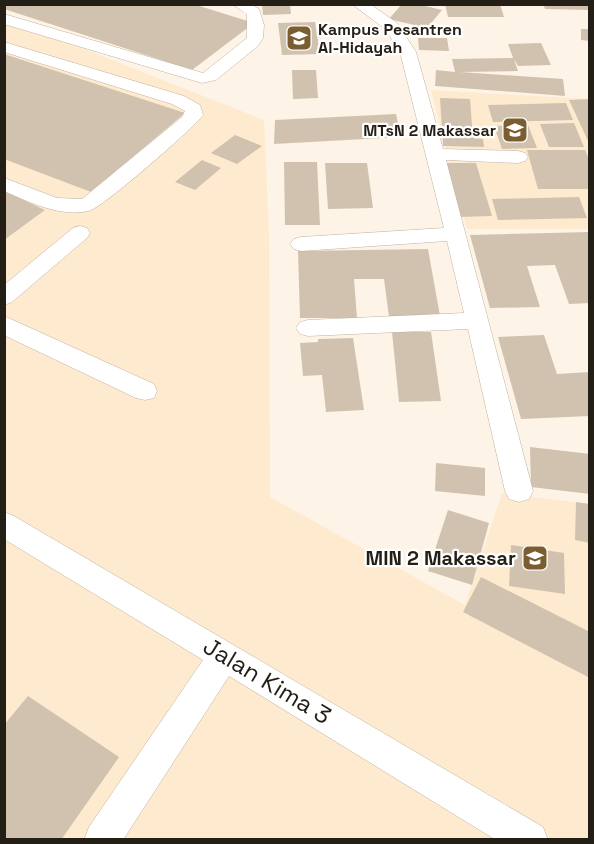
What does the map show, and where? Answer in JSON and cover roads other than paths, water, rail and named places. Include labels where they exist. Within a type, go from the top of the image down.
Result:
[{"type":"street","points":[[4,19],[202,78],[210,75],[252,43],[255,38],[254,12],[239,4]]},
{"type":"street","points":[[359,4],[381,17],[404,42],[408,52],[478,320],[519,491]]},
{"type":"street","points":[[4,47],[178,100],[194,109],[194,115],[88,206],[74,208],[58,206],[4,184]]},
{"type":"street","points":[[435,154],[518,157]]},
{"type":"street","points":[[4,297],[80,233]]},
{"type":"street","points":[[301,244],[456,234]]},
{"type":"street","points":[[308,328],[478,320]]},
{"type":"street","points":[[4,324],[145,391]]},
{"type":"street","name":"Jalan Kima 3","points":[[4,524],[530,840]]},
{"type":"street","points":[[102,840],[224,656]]},
{"type":"place","name":"Kampus Pesantren Al-Hidayah","points":[[299,38]]},
{"type":"place","name":"MTsN 2 Makassar","points":[[515,130]]},
{"type":"place","name":"MIN 2 Makassar","points":[[535,558]]}]
